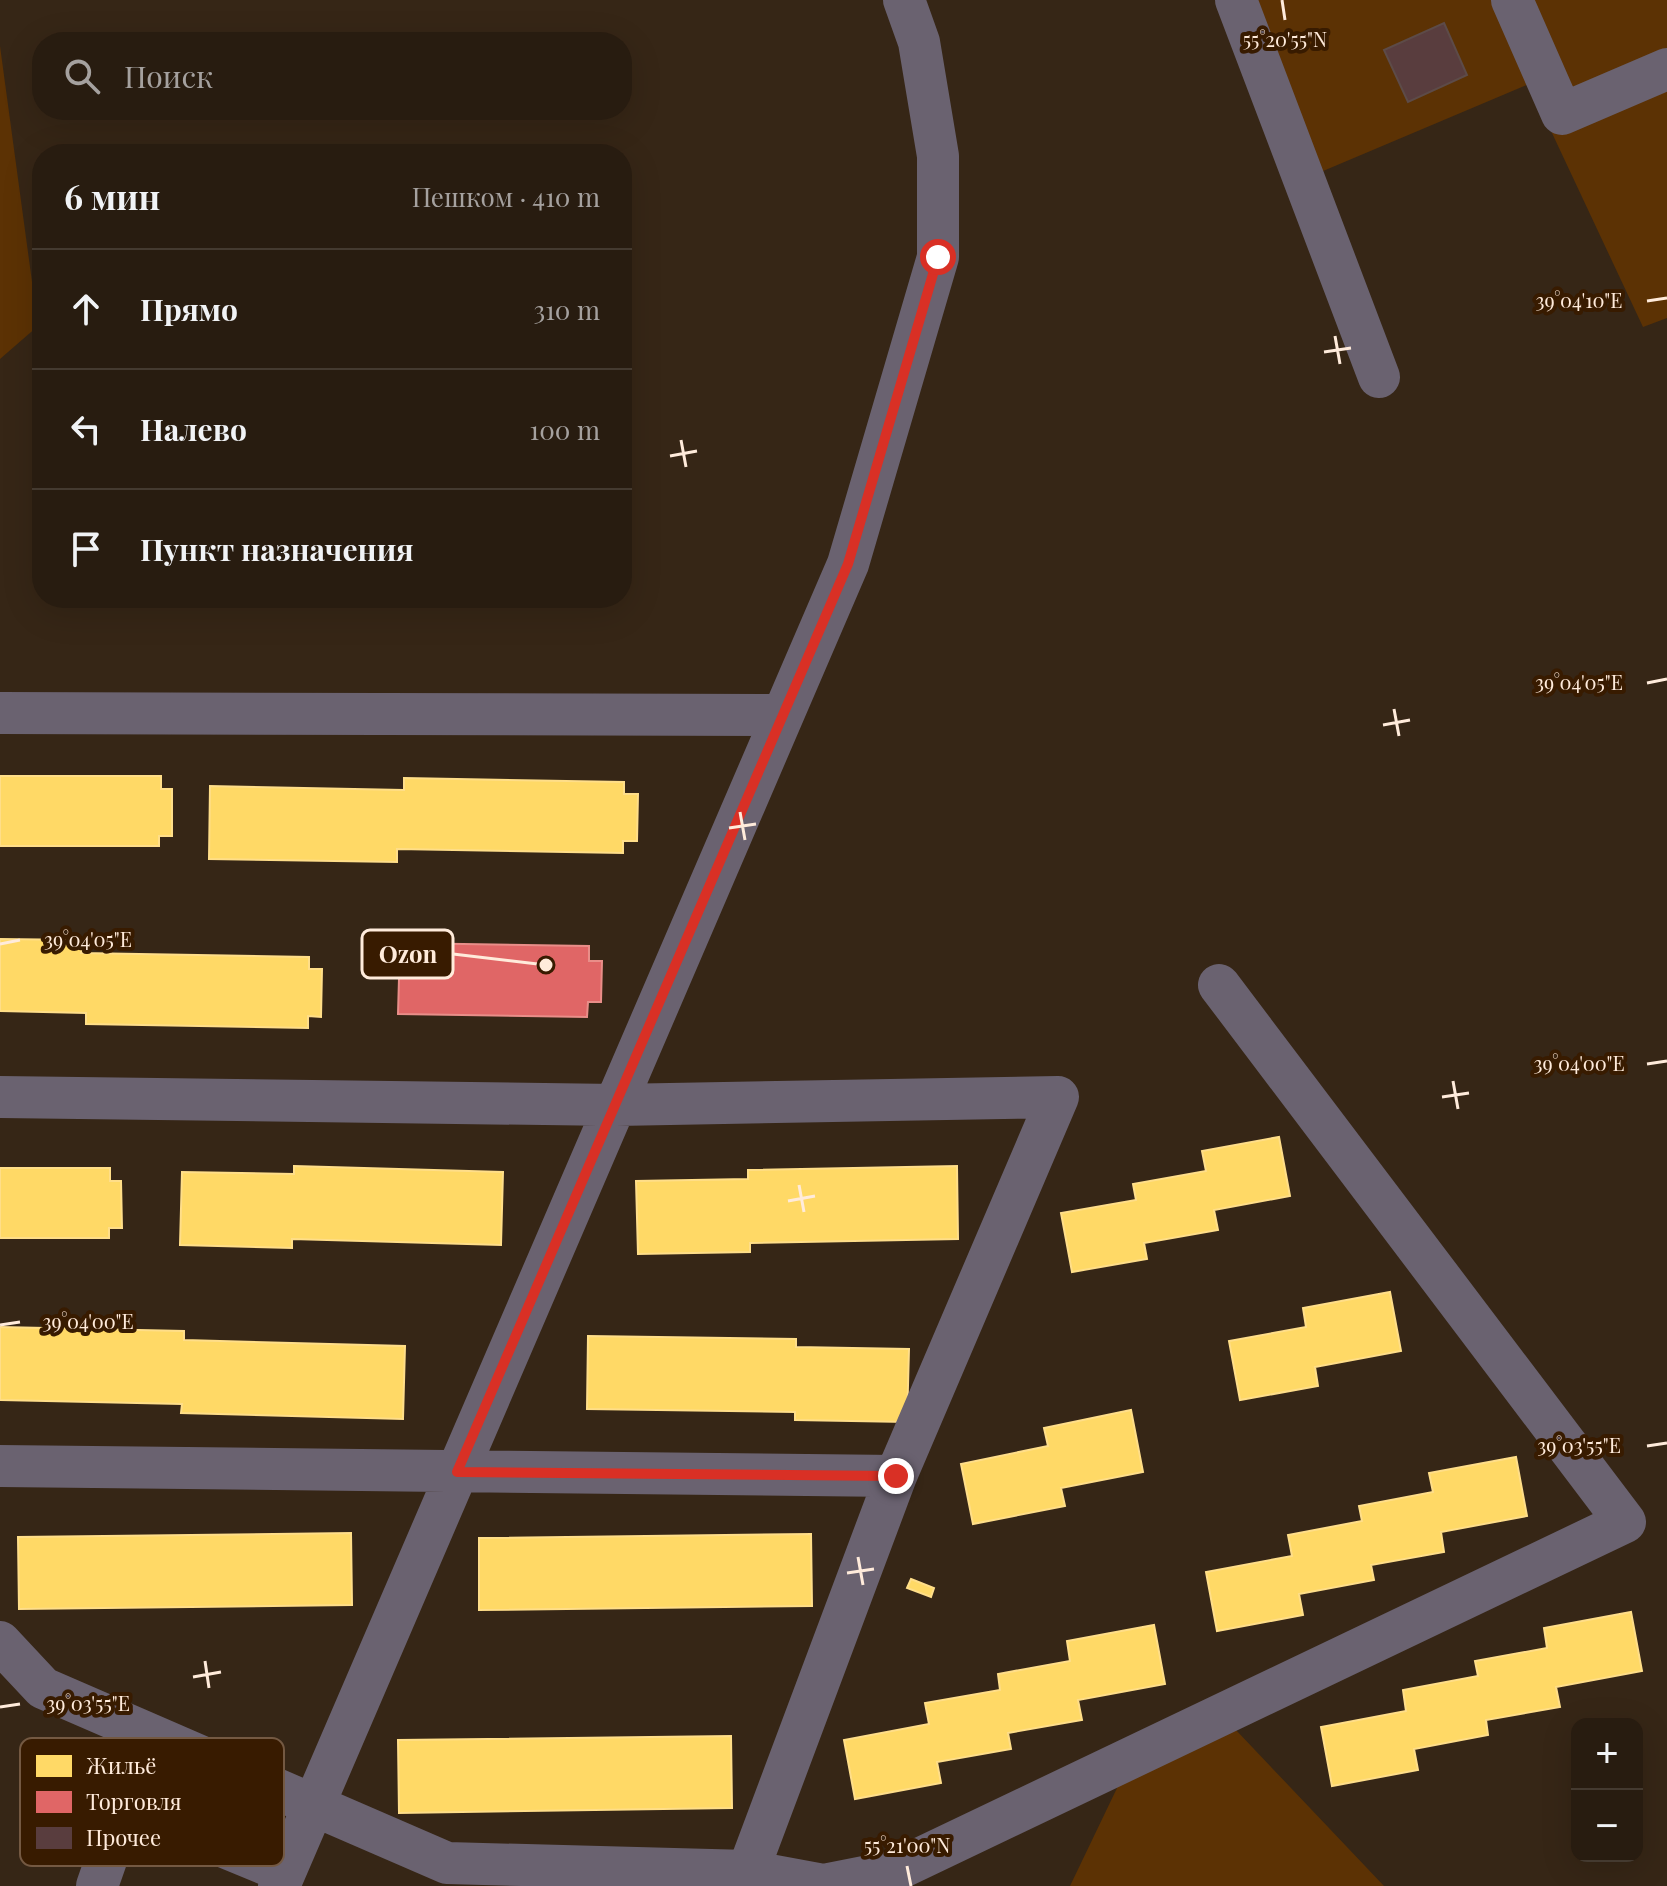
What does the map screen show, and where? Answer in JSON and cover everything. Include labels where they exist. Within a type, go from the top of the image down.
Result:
[{"type":"street","points":[[254,1866],[282,1879],[848,564],[938,257],[938,156],[919,42],[904,0]]},
{"type":"street","points":[[1236,0],[1379,377]]},
{"type":"street","points":[[1512,0],[1562,114],[1667,69]]},
{"type":"street","points":[[0,713],[783,715]]},
{"type":"street","points":[[284,1793],[447,1863],[748,1871],[823,1885],[894,1871],[1625,1522],[1219,985]]},
{"type":"street","points":[[0,1097],[616,1105],[1058,1097],[896,1476],[748,1871]]},
{"type":"street","points":[[0,1466],[896,1476]]},
{"type":"street","points":[[0,1642],[43,1688],[157,1738]]},
{"type":"street","points":[[97,1886],[104,1866]]},
{"type":"shaded area","points":[[1249,0],[1667,0],[1667,318],[1643,327],[1529,84],[1316,174]]},
{"type":"shaded area","points":[[0,46],[32,282],[32,331],[0,359]]},
{"type":"shaded area","points":[[1235,1729],[1384,1886],[1070,1886],[1118,1786]]},
{"type":"building: Жильё","points":[[0,776],[161,776],[161,789],[172,789],[172,836],[159,836],[159,846],[0,846]]},
{"type":"building: Жильё","points":[[404,778],[624,782],[624,794],[638,794],[637,841],[623,841],[623,853],[397,849],[397,862],[209,859],[210,786],[404,790]]},
{"type":"building: Жильё","points":[[0,939],[82,940],[81,953],[309,957],[309,969],[322,969],[321,1017],[308,1016],[308,1028],[86,1024],[86,1013],[0,1011]]},
{"type":"building: Жильё","points":[[1279,1137],[1290,1196],[1214,1210],[1218,1230],[1144,1243],[1147,1259],[1072,1272],[1061,1213],[1136,1200],[1133,1184],[1206,1171],[1202,1151]]},
{"type":"building: Жильё","points":[[294,1166],[503,1172],[501,1245],[292,1239],[292,1248],[180,1245],[182,1172],[294,1174]]},
{"type":"building: Жильё","points":[[957,1166],[958,1239],[750,1243],[750,1252],[638,1254],[636,1181],[748,1179],[748,1170]]},
{"type":"building: Жильё","points":[[0,1168],[110,1168],[110,1181],[121,1181],[122,1228],[109,1228],[109,1238],[0,1238]]},
{"type":"building: Жильё","points":[[1390,1292],[1401,1351],[1315,1367],[1318,1386],[1240,1400],[1229,1341],[1306,1327],[1303,1308]]},
{"type":"building: Жильё","points":[[0,1327],[184,1331],[184,1340],[405,1346],[403,1419],[181,1413],[182,1404],[0,1400]]},
{"type":"building: Жильё","points":[[588,1336],[796,1339],[796,1347],[909,1349],[907,1422],[795,1420],[795,1412],[587,1409]]},
{"type":"building: Жильё","points":[[1131,1410],[1143,1472],[1061,1488],[1065,1506],[973,1524],[961,1464],[1048,1446],[1044,1428]]},
{"type":"building: Жильё","points":[[1516,1457],[1527,1516],[1441,1532],[1444,1552],[1371,1565],[1374,1580],[1299,1594],[1303,1615],[1217,1631],[1206,1572],[1292,1556],[1288,1535],[1362,1521],[1359,1506],[1433,1492],[1429,1473]]},
{"type":"building: Жильё","points":[[351,1533],[352,1605],[19,1609],[18,1537]]},
{"type":"building: Жильё","points":[[811,1534],[812,1606],[479,1610],[479,1538]]},
{"type":"building: Жильё","points":[[911,1579],[934,1588],[931,1597],[907,1588]]},
{"type":"building: Жильё","points":[[1631,1612],[1642,1671],[1556,1687],[1560,1707],[1486,1720],[1488,1735],[1414,1749],[1418,1770],[1332,1786],[1321,1727],[1406,1711],[1403,1690],[1478,1676],[1475,1661],[1547,1648],[1544,1628]]},
{"type":"building: Жильё","points":[[1154,1625],[1165,1684],[1078,1700],[1082,1720],[1008,1733],[1011,1749],[937,1762],[941,1783],[855,1799],[844,1740],[929,1724],[925,1703],[1000,1690],[998,1674],[1070,1661],[1067,1641]]},
{"type":"building: Жильё","points":[[731,1736],[732,1808],[399,1813],[398,1740]]},
{"type":"building: Торговля","points":[[400,943],[589,946],[589,961],[602,961],[601,1002],[588,1002],[587,1017],[398,1014]]},
{"type":"building: Прочее","points":[[1444,23],[1467,75],[1408,102],[1384,50]]},
{"type":"place","name":"Ozon","points":[[546,965]]},
{"type":"route","points":[[896,1476],[457,1472],[848,564],[938,257]]}]
